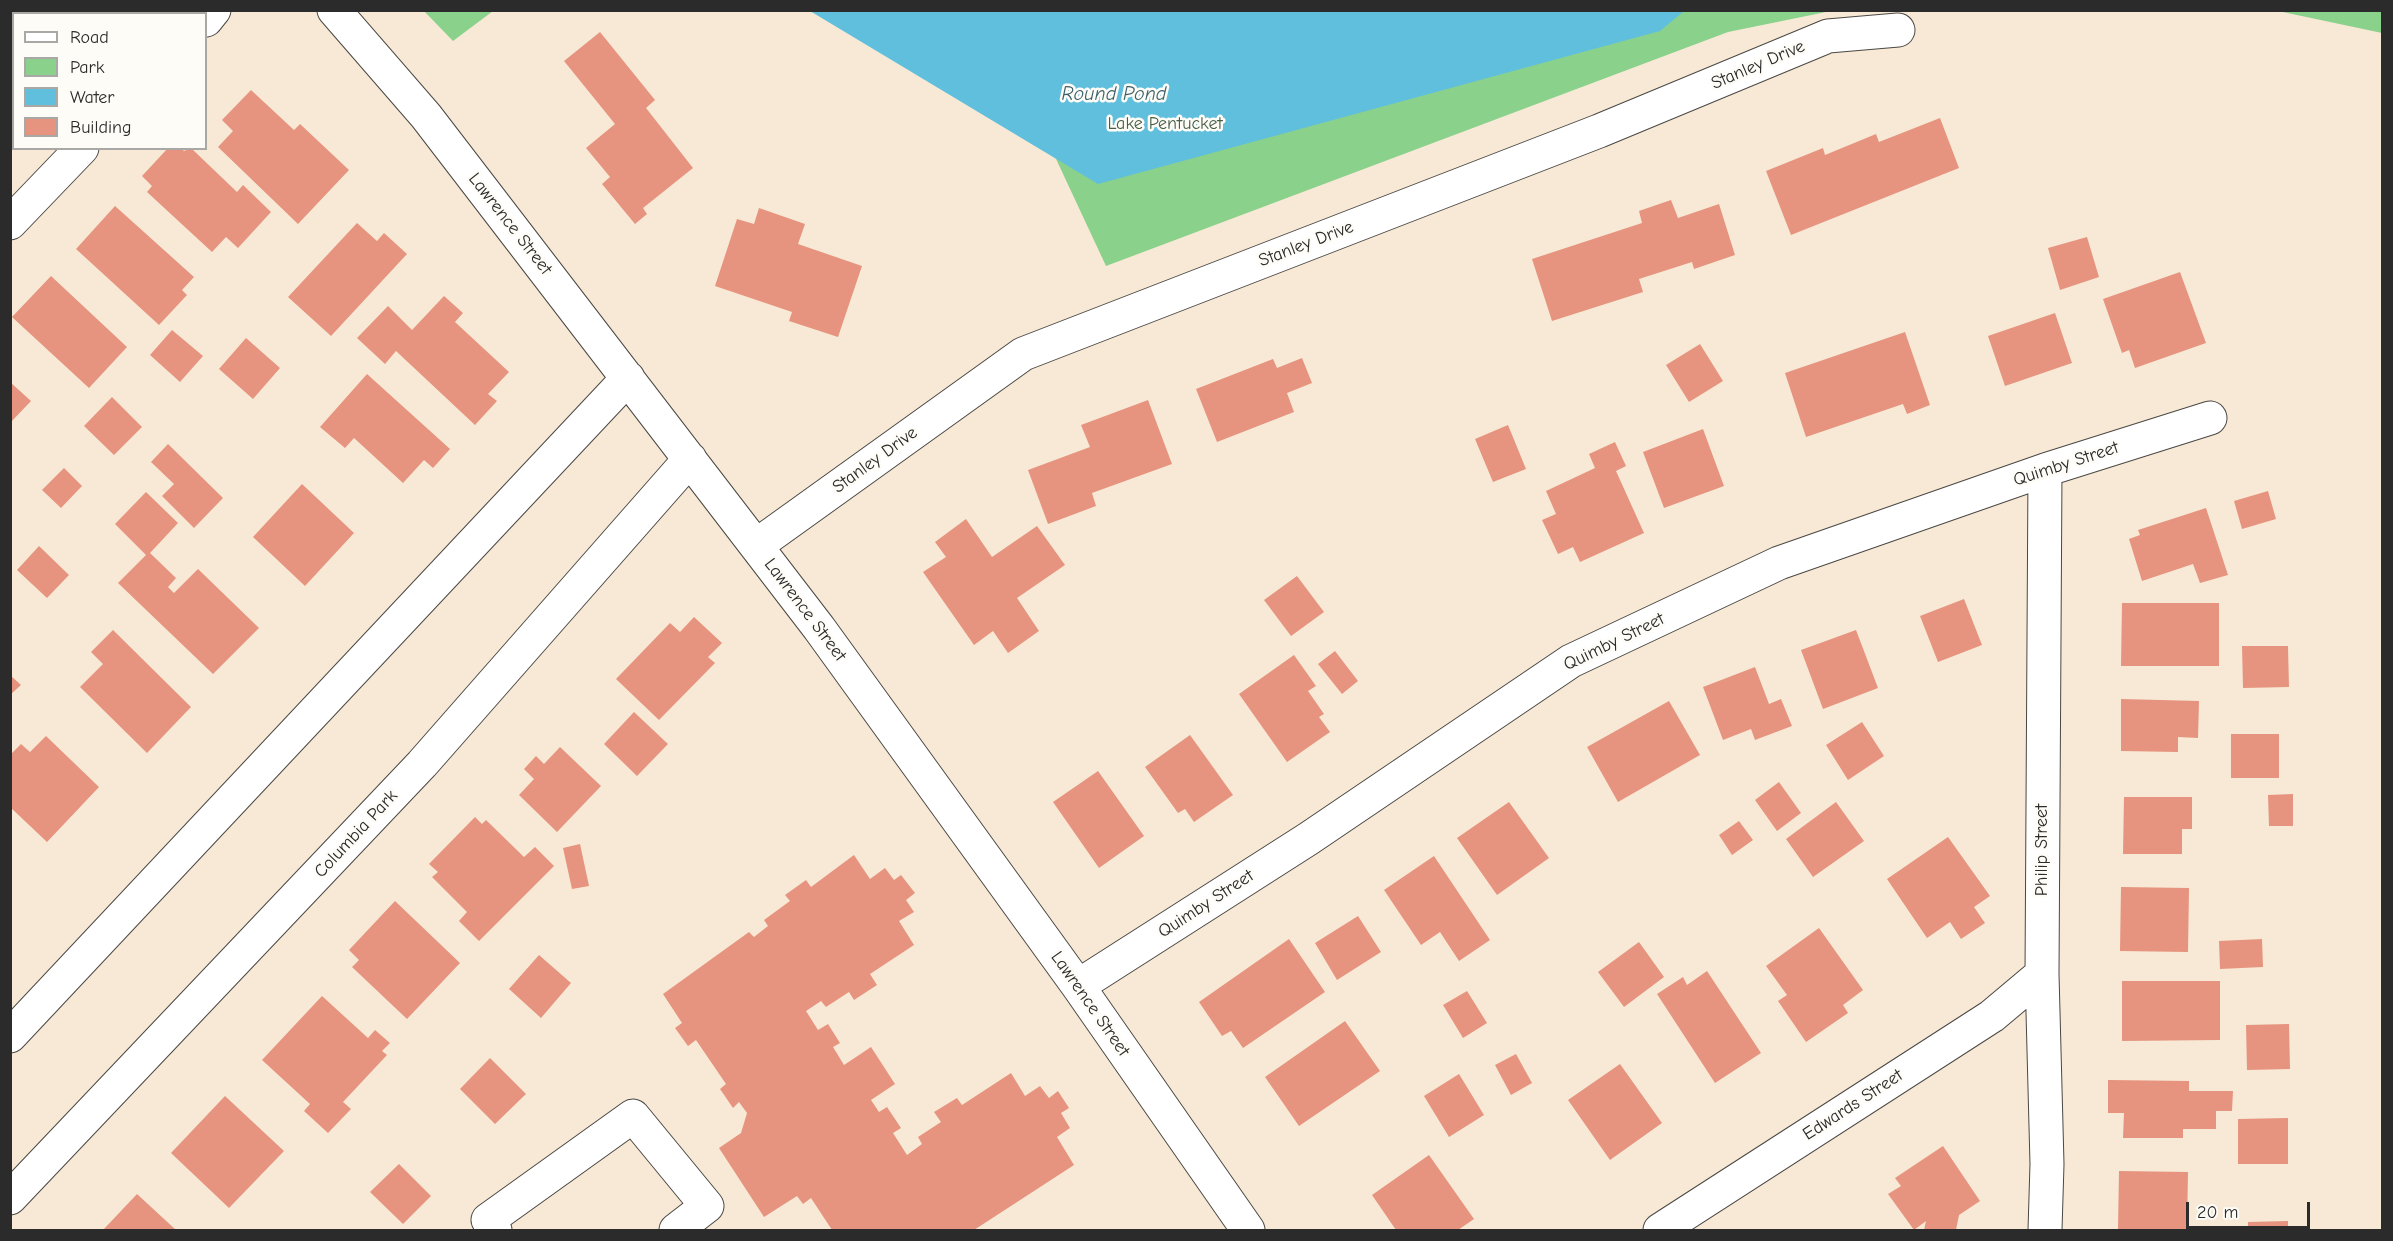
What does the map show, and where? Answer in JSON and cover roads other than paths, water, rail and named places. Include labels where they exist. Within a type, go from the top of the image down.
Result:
[{"type":"street","name":"Lawrence Street","points":[[334,10],[426,116],[757,545],[1078,986],[1248,1230]]},
{"type":"street","name":"Stanley Drive","points":[[757,545],[1023,354],[1599,131],[1828,36],[1898,30]]},
{"type":"street","points":[[10,223],[80,150]]},
{"type":"street","points":[[10,1036],[628,378]]},
{"type":"street","name":"Quimby Street","points":[[1078,986],[1308,839],[1571,661],[1779,563],[2044,470],[2210,418]]},
{"type":"street","name":"Columbia Park","points":[[10,1198],[422,765],[690,459]]},
{"type":"street","name":"Philip Street","points":[[2044,470],[2042,974],[2047,1164],[2045,1230]]},
{"type":"street","name":"Edwards Street","points":[[1660,1230],[1992,1016],[2042,974]]},
{"type":"street","points":[[495,1230],[488,1220],[633,1116],[707,1206],[676,1230]]},
{"type":"water","name":"Round Pond","points":[[810,11],[1684,11],[1660,31],[1098,184]]},
{"type":"park label","name":"Lake Pentucket","points":[[1165,124]]}]
